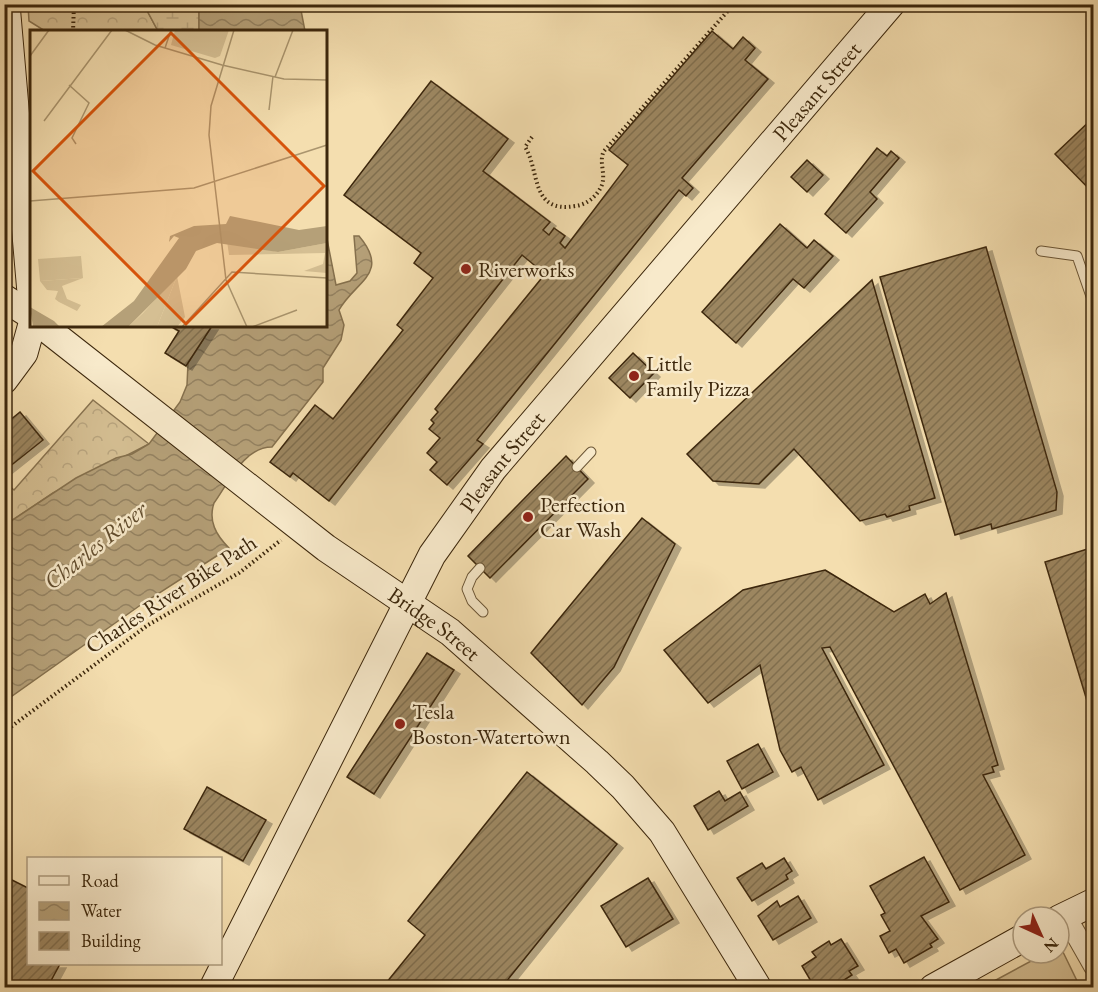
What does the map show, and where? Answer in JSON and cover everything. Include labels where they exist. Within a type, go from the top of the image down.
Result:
[{"type":"street","points":[[6,4],[30,281]]},
{"type":"street","name":"Pleasant Street","points":[[213,987],[432,555],[486,478],[891,4]]},
{"type":"street","points":[[4,298],[30,315]]},
{"type":"street","points":[[4,380],[24,352],[31,327]]},
{"type":"street","name":"Bridge Street","points":[[44,327],[295,524],[459,639],[597,762],[643,808],[677,853],[758,987]]},
{"type":"street","points":[[1071,913],[1094,902]]},
{"type":"street","points":[[1071,931],[1094,966]]},
{"type":"street","points":[[933,987],[1011,945]]},
{"type":"lane","points":[[1041,250],[1077,256],[1094,305]]},
{"type":"lane","points":[[577,467],[591,452]]},
{"type":"lane","points":[[480,568],[472,577],[467,589],[472,601],[483,612]]},
{"type":"path","points":[[73,30],[74,4]]},
{"type":"path","points":[[532,137],[525,147],[532,158],[535,185],[541,195],[556,205],[566,207],[585,203],[600,190],[603,182],[602,155],[604,151],[734,4]]},
{"type":"path","name":"Charles River Bike Path","points":[[4,732],[148,625],[254,563],[269,552],[295,524]]},
{"type":"green space","points":[[28,5],[144,5],[157,30],[43,30],[29,21]]},
{"type":"green space","points":[[144,5],[199,5],[199,30],[157,30]]},
{"type":"green space","points":[[93,400],[149,444],[53,493],[5,525],[4,487],[7,484],[14,490]]},
{"type":"green space","points":[[1024,965],[1069,965],[1080,987],[983,987]]},
{"type":"water","points":[[199,5],[300,5],[305,30],[199,30]]},
{"type":"water","name":"Charles River","points":[[354,236],[359,236],[368,249],[372,260],[371,268],[339,310],[344,325],[341,340],[323,368],[323,382],[272,447],[253,453],[245,459],[214,503],[212,516],[214,527],[229,548],[142,604],[5,701],[5,525],[76,478],[116,458],[132,454],[149,444],[180,402],[187,385],[188,363],[211,327],[327,327],[327,239],[336,285],[350,281],[357,273]]},
{"type":"building","name":"Riverworks","points":[[712,31],[733,49],[743,37],[755,48],[745,60],[768,79],[682,178],[693,188],[686,196],[679,190],[477,440],[483,444],[447,485],[430,470],[437,462],[427,453],[440,438],[429,429],[434,423],[431,420],[438,412],[435,409],[545,274],[522,255],[329,501],[293,473],[290,477],[270,462],[315,405],[333,419],[403,330],[397,325],[433,278],[414,263],[421,253],[344,195],[431,81],[508,139],[483,171],[550,222],[543,230],[549,235],[554,228],[565,236],[560,243],[565,248],[628,165],[609,150]]},
{"type":"building","points":[[1094,117],[1094,194],[1055,154]]},
{"type":"building","points":[[877,148],[887,156],[891,151],[899,158],[870,192],[877,199],[846,233],[825,214]]},
{"type":"building","points":[[807,160],[823,175],[807,192],[791,177]]},
{"type":"building","points":[[780,224],[807,248],[814,240],[833,256],[804,288],[793,279],[736,343],[702,312]]},
{"type":"building","points":[[986,247],[1057,492],[1056,510],[992,529],[991,524],[955,535],[880,277]]},
{"type":"building","points":[[872,280],[935,498],[909,506],[910,510],[887,517],[885,514],[860,521],[794,449],[759,484],[713,481],[687,454]]},
{"type":"building","points":[[172,327],[211,327],[186,366],[165,353],[179,331]]},
{"type":"building","points":[[633,353],[654,373],[630,398],[609,378]]},
{"type":"building","points":[[20,412],[43,440],[4,471],[4,425]]},
{"type":"building","name":"Perfection Car Wash","points":[[566,456],[588,479],[490,578],[468,556]]},
{"type":"building","points":[[642,518],[675,544],[614,667],[582,705],[531,653]]},
{"type":"building","points":[[1094,547],[1094,724],[1045,562]]},
{"type":"building","points":[[825,570],[894,612],[925,594],[930,604],[946,593],[998,765],[992,767],[994,772],[983,775],[1025,855],[960,890],[830,647],[822,648],[884,765],[818,800],[801,767],[792,772],[780,750],[760,665],[708,703],[664,650],[743,590]]},
{"type":"building","name":"Tesla Boston-Watertown","points":[[427,653],[454,670],[374,794],[347,777]]},
{"type":"building","points":[[758,744],[773,772],[742,789],[727,761]]},
{"type":"building","points":[[527,772],[617,844],[501,988],[382,988],[425,935],[408,921]]},
{"type":"building","points":[[207,787],[266,820],[243,861],[184,829]]},
{"type":"building","points":[[719,791],[725,801],[740,792],[748,806],[708,830],[694,806]]},
{"type":"building","points":[[924,857],[949,902],[921,916],[938,939],[930,944],[932,947],[904,963],[896,949],[889,953],[880,936],[890,931],[881,915],[885,913],[870,886]]},
{"type":"building","points":[[784,858],[792,871],[786,875],[788,879],[752,901],[737,878],[762,863],[766,869]]},
{"type":"building","points":[[4,876],[27,888],[27,965],[59,965],[47,988],[4,988]]},
{"type":"building","points":[[648,878],[673,919],[626,947],[601,906]]},
{"type":"building","points":[[798,896],[811,918],[773,940],[758,916],[777,901],[780,907]]},
{"type":"building","points":[[841,939],[858,966],[849,971],[852,975],[833,987],[829,981],[815,988],[802,966],[816,957],[812,952],[829,941],[831,945]]},
{"type":"place","name":"Riverworks","points":[[466,269]]},
{"type":"place","name":"Little Family Pizza","points":[[634,376]]},
{"type":"place","name":"Perfection Car Wash","points":[[528,517]]},
{"type":"place","name":"Tesla Boston-Watertown","points":[[400,724]]}]
